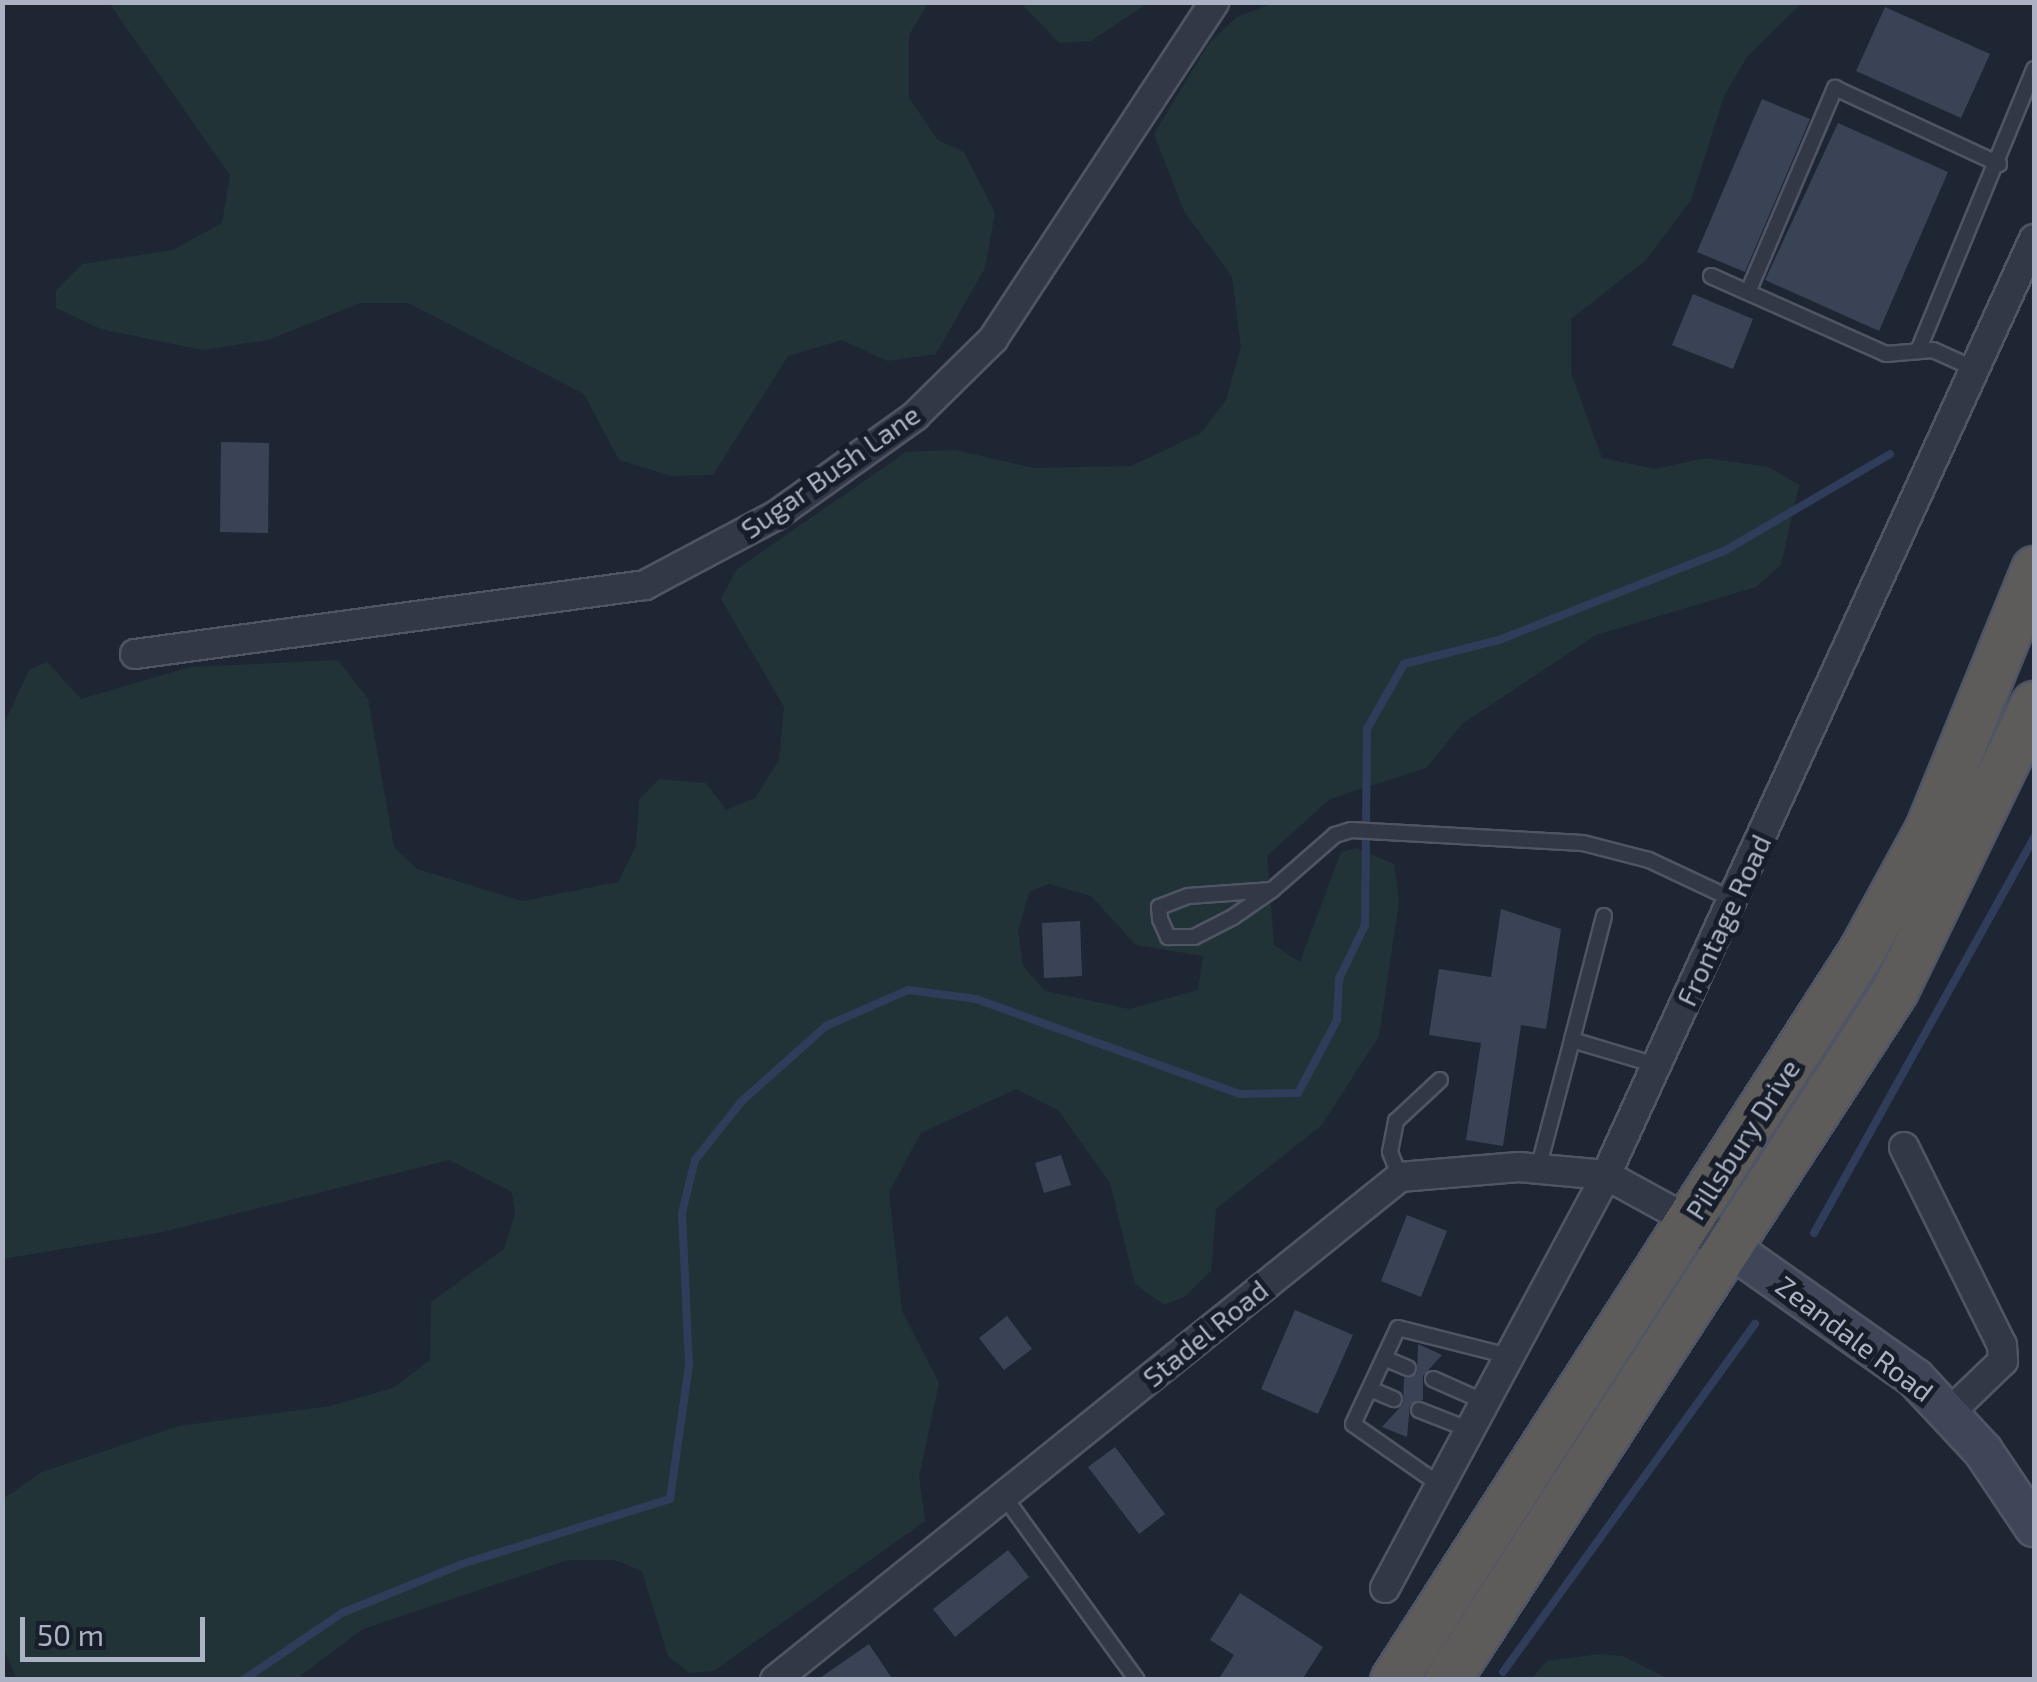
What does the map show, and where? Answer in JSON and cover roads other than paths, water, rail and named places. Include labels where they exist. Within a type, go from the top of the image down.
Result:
[{"type":"highway","name":"Pillsbury Drive","points":[[1393,1680],[1690,1221],[1928,828],[2034,569]]},
{"type":"highway","name":"Pillsbury Drive","points":[[1446,1680],[1895,990],[2034,704]]},
{"type":"main road","name":"Zeandale Road","points":[[1690,1221],[1865,1338],[1950,1412],[2034,1527]]},
{"type":"street","name":"Sugar Bush Lane","points":[[135,654],[645,585],[774,516],[915,416],[993,339],[1214,2]]},
{"type":"street","name":"Frontage Road","points":[[1385,1588],[1606,1175],[2034,238]]},
{"type":"street","points":[[1904,1147],[2002,1344],[2003,1361],[1950,1412]]},
{"type":"street","points":[[1400,1177],[1538,1169],[1606,1175],[1690,1221]]},
{"type":"street","name":"Stadel Road","points":[[775,1680],[1400,1177]]},
{"type":"lane","points":[[1918,351],[1999,164],[2034,69]]},
{"type":"lane","points":[[1748,292],[1835,88],[1999,164]]},
{"type":"lane","points":[[1712,276],[1886,354],[1918,351],[1975,369]]},
{"type":"lane","points":[[1272,890],[1188,896],[1160,907],[1160,919],[1178,940],[1272,890],[1350,830],[1583,843],[1649,860],[1732,899]]},
{"type":"lane","points":[[1538,1169],[1604,916]]},
{"type":"lane","points":[[1572,1040],[1656,1064]]},
{"type":"lane","points":[[1400,1177],[1390,1152],[1396,1121],[1440,1080]]},
{"type":"lane","points":[[1440,1485],[1353,1424],[1398,1328],[1510,1356]]},
{"type":"lane","points":[[1384,1358],[1408,1368]]},
{"type":"lane","points":[[1432,1378],[1485,1402]]},
{"type":"lane","points":[[1370,1389],[1394,1399]]},
{"type":"lane","points":[[1419,1410],[1470,1430]]},
{"type":"lane","points":[[1004,1495],[1137,1680]]},
{"type":"waterway","points":[[243,1680],[342,1613],[462,1564],[670,1499],[689,1366],[682,1213],[695,1160],[742,1101],[826,1026],[908,990],[976,999],[1240,1094],[1298,1093],[1337,1020],[1339,979],[1365,925],[1367,729],[1404,664],[1499,640],[1726,550],[1890,454]]},
{"type":"waterway","points":[[1814,1233],[2034,837]]},
{"type":"waterway","points":[[1503,1672],[1755,1324]]}]
